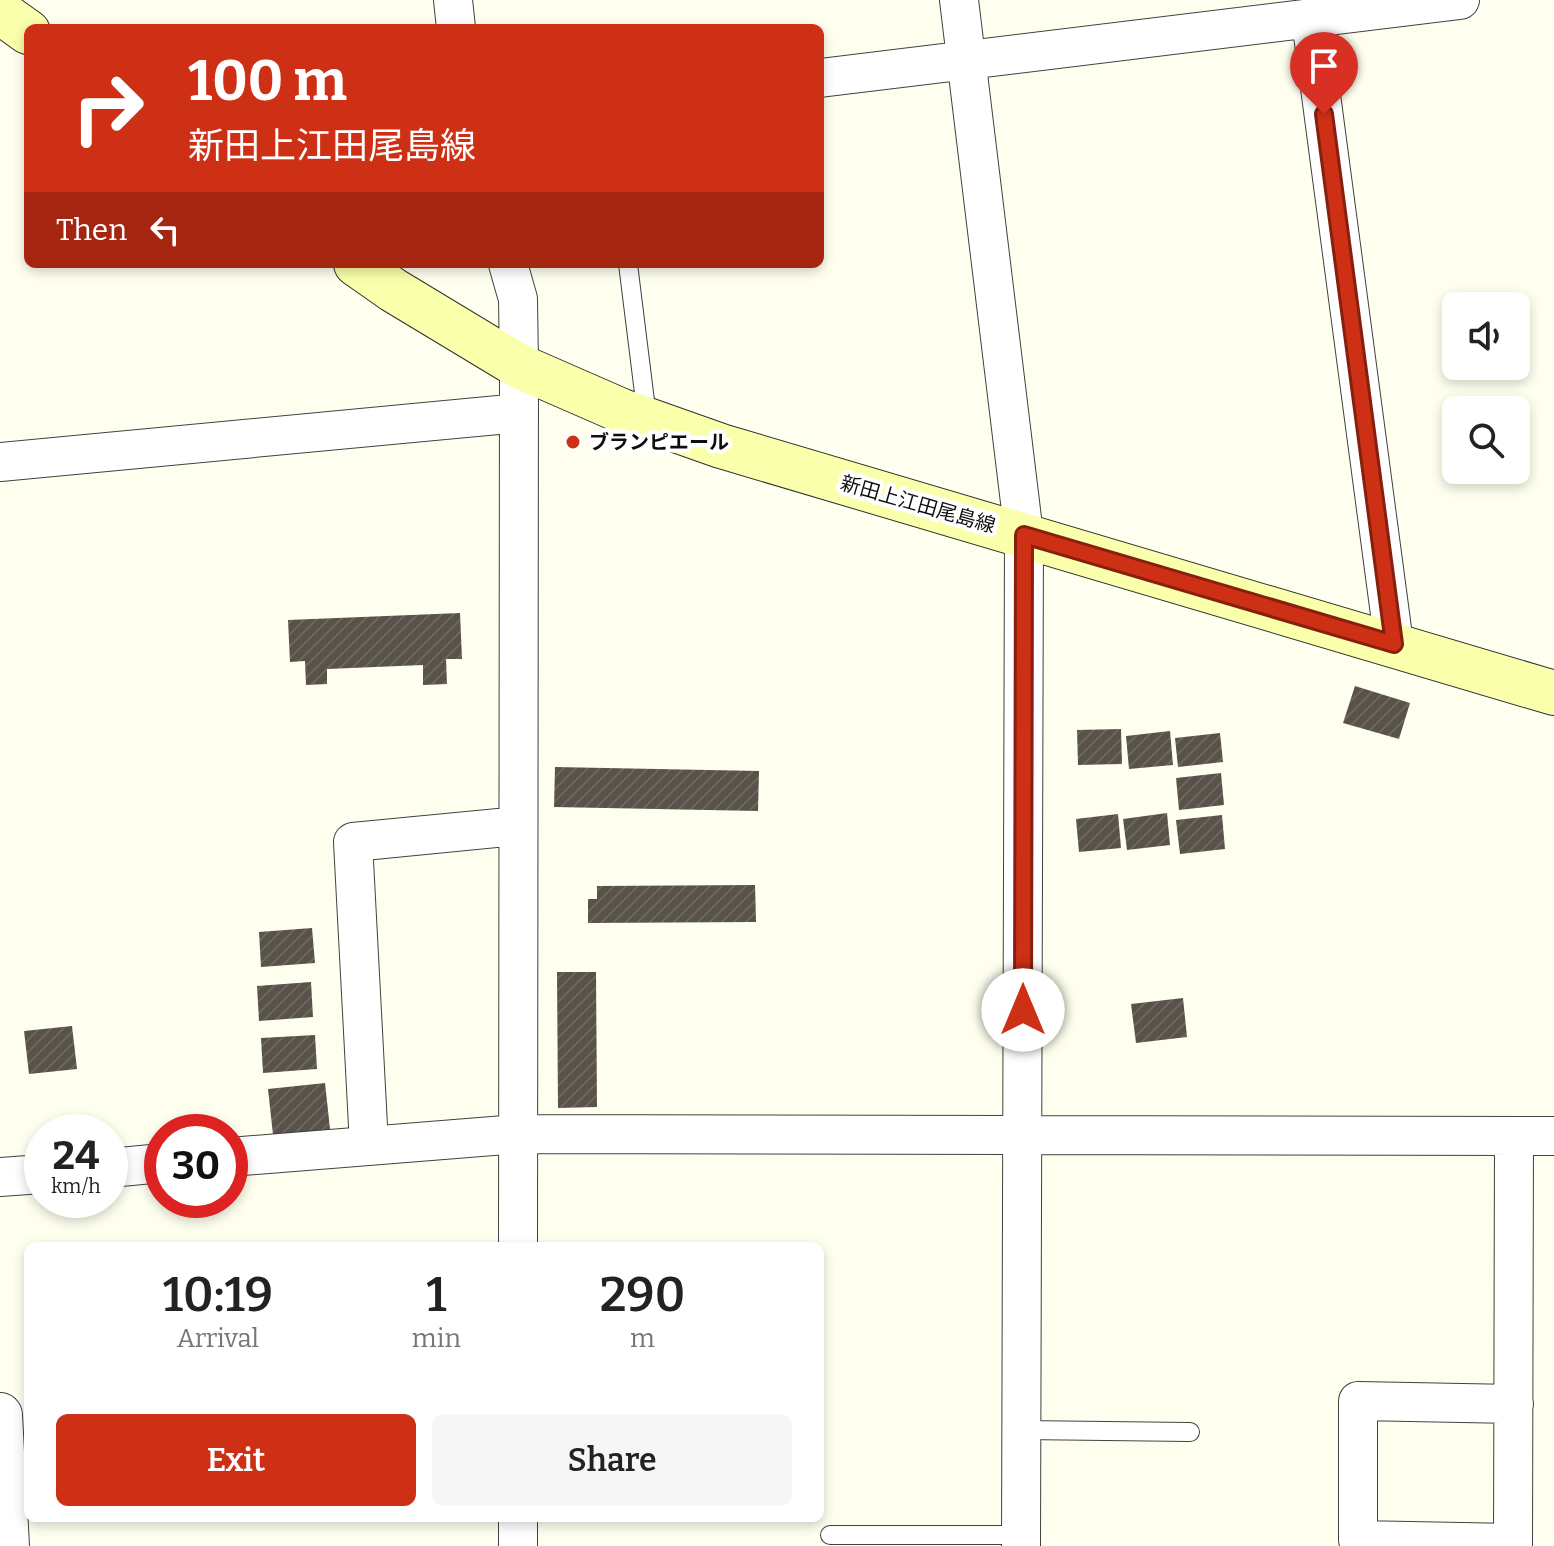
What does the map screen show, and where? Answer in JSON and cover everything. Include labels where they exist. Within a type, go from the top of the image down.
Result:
[{"type":"main road","points":[[0,12],[24,29]]},
{"type":"main road","name":"新田上江田尾島線","points":[[362,268],[519,366],[648,420],[721,446],[1554,693]]},
{"type":"street","points":[[453,0],[456,24]]},
{"type":"street","points":[[959,0],[1024,535],[1021,1541]]},
{"type":"street","points":[[824,78],[1460,0]]},
{"type":"street","points":[[1311,20],[1394,644]]},
{"type":"street","points":[[509,268],[518,299],[519,366],[518,1242]]},
{"type":"street","points":[[0,462],[519,413]]},
{"type":"street","points":[[369,1145],[353,842],[518,826]]},
{"type":"street","points":[[248,1155],[518,1134],[1554,1136]]},
{"type":"street","points":[[1514,1137],[1514,1404],[1513,1545],[1358,1540],[1358,1401],[1514,1404]]},
{"type":"street","points":[[0,1177],[24,1175]]},
{"type":"street","points":[[0,1415],[7,1546]]},
{"type":"street","points":[[518,1522],[518,1546]]},
{"type":"lane","points":[[629,268],[648,420]]},
{"type":"lane","points":[[1022,1430],[1190,1432]]},
{"type":"lane","points":[[830,1535],[1021,1541]]},
{"type":"building","points":[[460,613],[462,659],[446,659],[447,684],[423,685],[423,665],[327,669],[327,684],[306,685],[305,661],[290,662],[288,620]]},
{"type":"building","points":[[1355,686],[1410,703],[1399,739],[1343,723]]},
{"type":"building","points":[[1121,729],[1122,764],[1078,765],[1077,730]]},
{"type":"building","points":[[1170,731],[1173,765],[1129,769],[1126,736]]},
{"type":"building","points":[[1220,733],[1223,762],[1178,767],[1175,738]]},
{"type":"building","points":[[555,767],[759,771],[758,811],[554,807]]},
{"type":"building","points":[[1221,773],[1224,805],[1179,810],[1176,778]]},
{"type":"building","points":[[1167,813],[1170,845],[1127,850],[1123,819]]},
{"type":"building","points":[[1118,814],[1121,848],[1079,852],[1076,819]]},
{"type":"building","points":[[1222,815],[1225,849],[1180,854],[1176,820]]},
{"type":"building","points":[[755,885],[756,922],[588,923],[588,899],[597,899],[597,886]]},
{"type":"building","points":[[312,928],[315,963],[261,967],[259,932]]},
{"type":"building","points":[[557,972],[596,972],[597,1107],[558,1108]]},
{"type":"building","points":[[311,982],[313,1017],[259,1021],[257,986]]},
{"type":"building","points":[[1183,998],[1187,1037],[1136,1043],[1131,1004]]},
{"type":"building","points":[[72,1026],[77,1069],[29,1074],[24,1031]]},
{"type":"building","points":[[315,1035],[317,1069],[263,1073],[261,1038]]},
{"type":"building","points":[[325,1083],[331,1138],[274,1144],[268,1089]]},
{"type":"place","name":"ブランピエール","points":[[573,442]]},
{"type":"route","points":[[1023,1010],[1024,535],[1394,644],[1324,114]]}]
